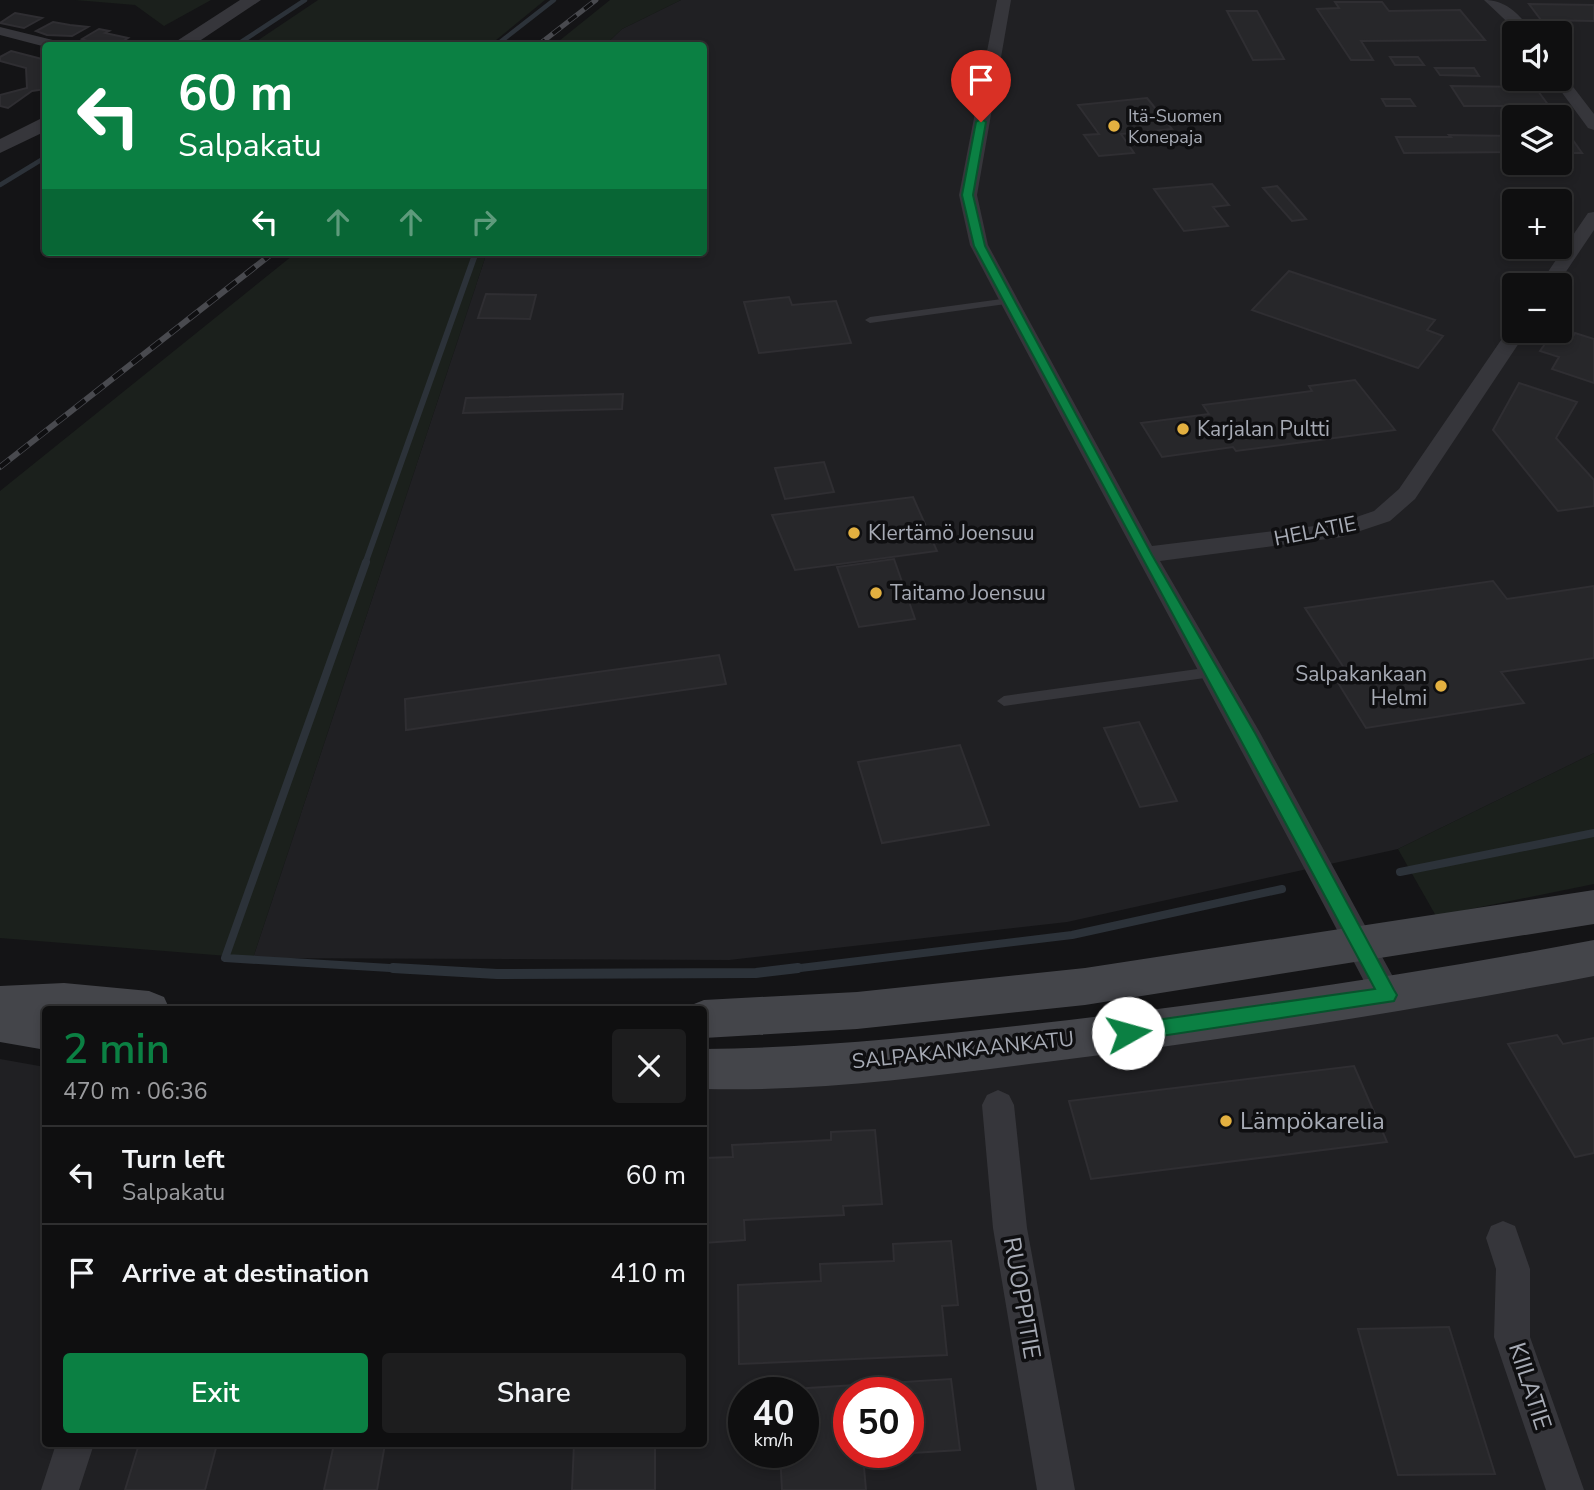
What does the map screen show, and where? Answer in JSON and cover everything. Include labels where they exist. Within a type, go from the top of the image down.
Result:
[{"type":"main road","points":[[707,1020],[966,1001],[1137,981],[1594,907]]},
{"type":"main road","name":"SALPAKANKAANKATU","points":[[707,1069],[746,1069],[974,1051],[1153,1030],[1387,995],[1594,958]]},
{"type":"main road","points":[[0,1005],[64,1002],[106,1006]]},
{"type":"main road","points":[[0,1023],[42,1030]]},
{"type":"street","points":[[184,42],[252,0]]},
{"type":"street","points":[[1003,0],[968,195],[979,246],[1387,995]]},
{"type":"street","points":[[1491,0],[1517,21]]},
{"type":"street","points":[[0,31],[44,42]]},
{"type":"street","points":[[1569,91],[1594,125]]},
{"type":"street","points":[[0,146],[42,124]]},
{"type":"street","points":[[1556,273],[1594,217]]},
{"type":"street","name":"HELATIE","points":[[1145,555],[1342,530],[1382,516],[1407,494],[1509,343]]},
{"type":"street","name":"RUOPPITIE","points":[[998,1105],[1010,1228],[1056,1490]]},
{"type":"street","name":"KIILATIE","points":[[1503,1238],[1513,1269],[1512,1337],[1565,1490]]},
{"type":"street","points":[[60,1490],[74,1447]]},
{"type":"lane","points":[[870,320],[1009,301]]},
{"type":"lane","points":[[1004,701],[1212,672]]},
{"type":"shaded area","points":[[75,0],[211,0],[164,26],[135,5]]},
{"type":"shaded area","points":[[318,0],[545,0],[494,42],[255,42]]},
{"type":"shaded area","points":[[610,0],[681,0],[622,29],[608,42],[558,42]]},
{"type":"shaded area","points":[[681,0],[1594,0],[1594,753],[1398,849],[1067,922],[729,960],[253,958],[486,256],[707,256],[707,42],[608,42],[622,29]]},
{"type":"shaded area","points":[[292,256],[486,256],[253,958],[0,938],[0,491]]},
{"type":"shaded area","points":[[1594,753],[1594,884],[1436,916],[1398,849]]},
{"type":"shaded area","points":[[1594,972],[1594,1490],[0,1490],[0,1059],[42,1066],[42,1447],[707,1447],[707,1086],[777,1084]]},
{"type":"building","points":[[1335,2],[1382,2],[1389,11],[1460,10],[1485,40],[1361,41],[1373,60],[1351,60],[1317,9],[1339,8]]},
{"type":"building","points":[[1529,4],[1594,5],[1594,21],[1541,20]]},
{"type":"building","points":[[1227,11],[1257,11],[1284,59],[1253,60]]},
{"type":"building","points":[[15,13],[42,18],[24,28],[0,23]]},
{"type":"building","points":[[53,22],[88,27],[72,36],[47,35],[36,31]]},
{"type":"building","points":[[99,29],[128,38],[122,42],[90,42],[82,39]]},
{"type":"building","points":[[11,51],[42,59],[42,90],[32,91],[8,108],[0,106],[0,95],[27,88],[26,68],[0,61],[0,57]]},
{"type":"building","points":[[1390,57],[1418,57],[1424,65],[1395,65]]},
{"type":"building","points":[[1435,68],[1474,68],[1479,76],[1440,75]]},
{"type":"building","points":[[1451,86],[1502,87],[1502,91],[1538,91],[1548,105],[1502,105],[1464,106]]},
{"type":"building","points":[[1147,98],[1172,129],[1121,134],[1134,153],[1099,156],[1084,135],[1099,134],[1078,105]]},
{"type":"building","points":[[1382,99],[1410,99],[1415,106],[1386,106]]},
{"type":"building","points":[[1449,135],[1502,136],[1502,152],[1404,153],[1396,137],[1451,137]]},
{"type":"building","points":[[1572,139],[1582,153],[1572,153]]},
{"type":"building","points":[[1212,184],[1229,205],[1213,207],[1228,226],[1184,231],[1154,189]]},
{"type":"building","points":[[1277,186],[1306,219],[1292,221],[1263,188]]},
{"type":"building","points":[[1289,271],[1435,320],[1427,330],[1443,336],[1418,368],[1252,310]]},
{"type":"building","points":[[486,294],[536,295],[530,319],[478,318]]},
{"type":"building","points":[[789,297],[792,305],[836,301],[851,343],[759,353],[744,302]]},
{"type":"building","points":[[1575,333],[1594,339],[1594,383],[1552,369],[1559,357],[1540,351],[1546,343],[1572,343]]},
{"type":"building","points":[[1355,380],[1395,430],[1236,451],[1233,447],[1162,457],[1141,423],[1209,414],[1203,405],[1312,391],[1309,386]]},
{"type":"building","points":[[1519,383],[1577,402],[1556,438],[1594,480],[1594,506],[1558,511],[1493,430]]},
{"type":"building","points":[[623,394],[622,409],[463,413],[466,398]]},
{"type":"building","points":[[824,462],[834,492],[785,499],[775,468]]},
{"type":"building","name":"KIertämö Joensuu","points":[[913,497],[937,551],[795,570],[772,515]]},
{"type":"building","name":"Taitamo Joensuu","points":[[894,559],[915,619],[859,627],[837,567]]},
{"type":"building","points":[[1493,581],[1507,599],[1594,586],[1594,658],[1501,672],[1524,703],[1366,728],[1332,673],[1346,671],[1305,608]]},
{"type":"building","points":[[719,655],[726,684],[406,730],[405,699]]},
{"type":"building","points":[[1139,722],[1177,801],[1140,807],[1104,728]]},
{"type":"building","points":[[960,745],[989,825],[882,843],[858,762]]},
{"type":"building","points":[[1557,1035],[1563,1044],[1594,1038],[1594,1153],[1575,1157],[1508,1044]]},
{"type":"building","name":"Lämpökarelia","points":[[1354,1066],[1387,1142],[1091,1179],[1069,1101]]},
{"type":"building","points":[[875,1130],[882,1204],[843,1206],[844,1215],[744,1220],[745,1240],[707,1243],[707,1158],[733,1157],[732,1145],[831,1140],[831,1132]]},
{"type":"building","points":[[951,1241],[958,1305],[942,1306],[947,1355],[739,1364],[738,1285],[821,1281],[820,1264],[894,1261],[893,1244]]},
{"type":"building","points":[[1449,1327],[1495,1474],[1398,1475],[1358,1329]]},
{"type":"building","points":[[951,1379],[960,1450],[924,1452],[924,1381]]},
{"type":"building","points":[[833,1386],[833,1468],[864,1468],[866,1490],[782,1490],[781,1468],[819,1468],[819,1387]]},
{"type":"building","points":[[138,1447],[216,1447],[205,1490],[125,1490]]},
{"type":"building","points":[[333,1447],[384,1447],[377,1490],[324,1490]]},
{"type":"building","points":[[574,1447],[655,1447],[655,1490],[572,1490]]},
{"type":"waterway","points":[[241,42],[305,0]]},
{"type":"waterway","points":[[500,42],[554,0]]},
{"type":"waterway","points":[[0,185],[42,159]]},
{"type":"waterway","points":[[365,564],[475,256]]},
{"type":"waterway","points":[[366,562],[225,958],[423,970]]},
{"type":"waterway","points":[[1400,872],[1594,833]]},
{"type":"waterway","points":[[784,970],[1072,935],[1282,889]]},
{"type":"waterway","points":[[393,968],[497,974],[756,973],[798,968]]},
{"type":"railway","points":[[542,42],[596,0]]},
{"type":"railway","points":[[0,467],[269,256]]},
{"type":"place","name":"Itä-Suomen Konepaja","points":[[1114,126]]},
{"type":"place","name":"Karjalan Pultti","points":[[1183,429]]},
{"type":"place","name":"KIertämö Joensuu","points":[[854,533]]},
{"type":"place","name":"Taitamo Joensuu","points":[[876,593]]},
{"type":"place","name":"Salpakankaan Helmi","points":[[1441,686]]},
{"type":"place","name":"Lämpökarelia","points":[[1226,1121]]},
{"type":"route","points":[[981,122],[968,195],[979,246],[1145,555],[1250,738],[1387,995],[1128,1033]]}]
